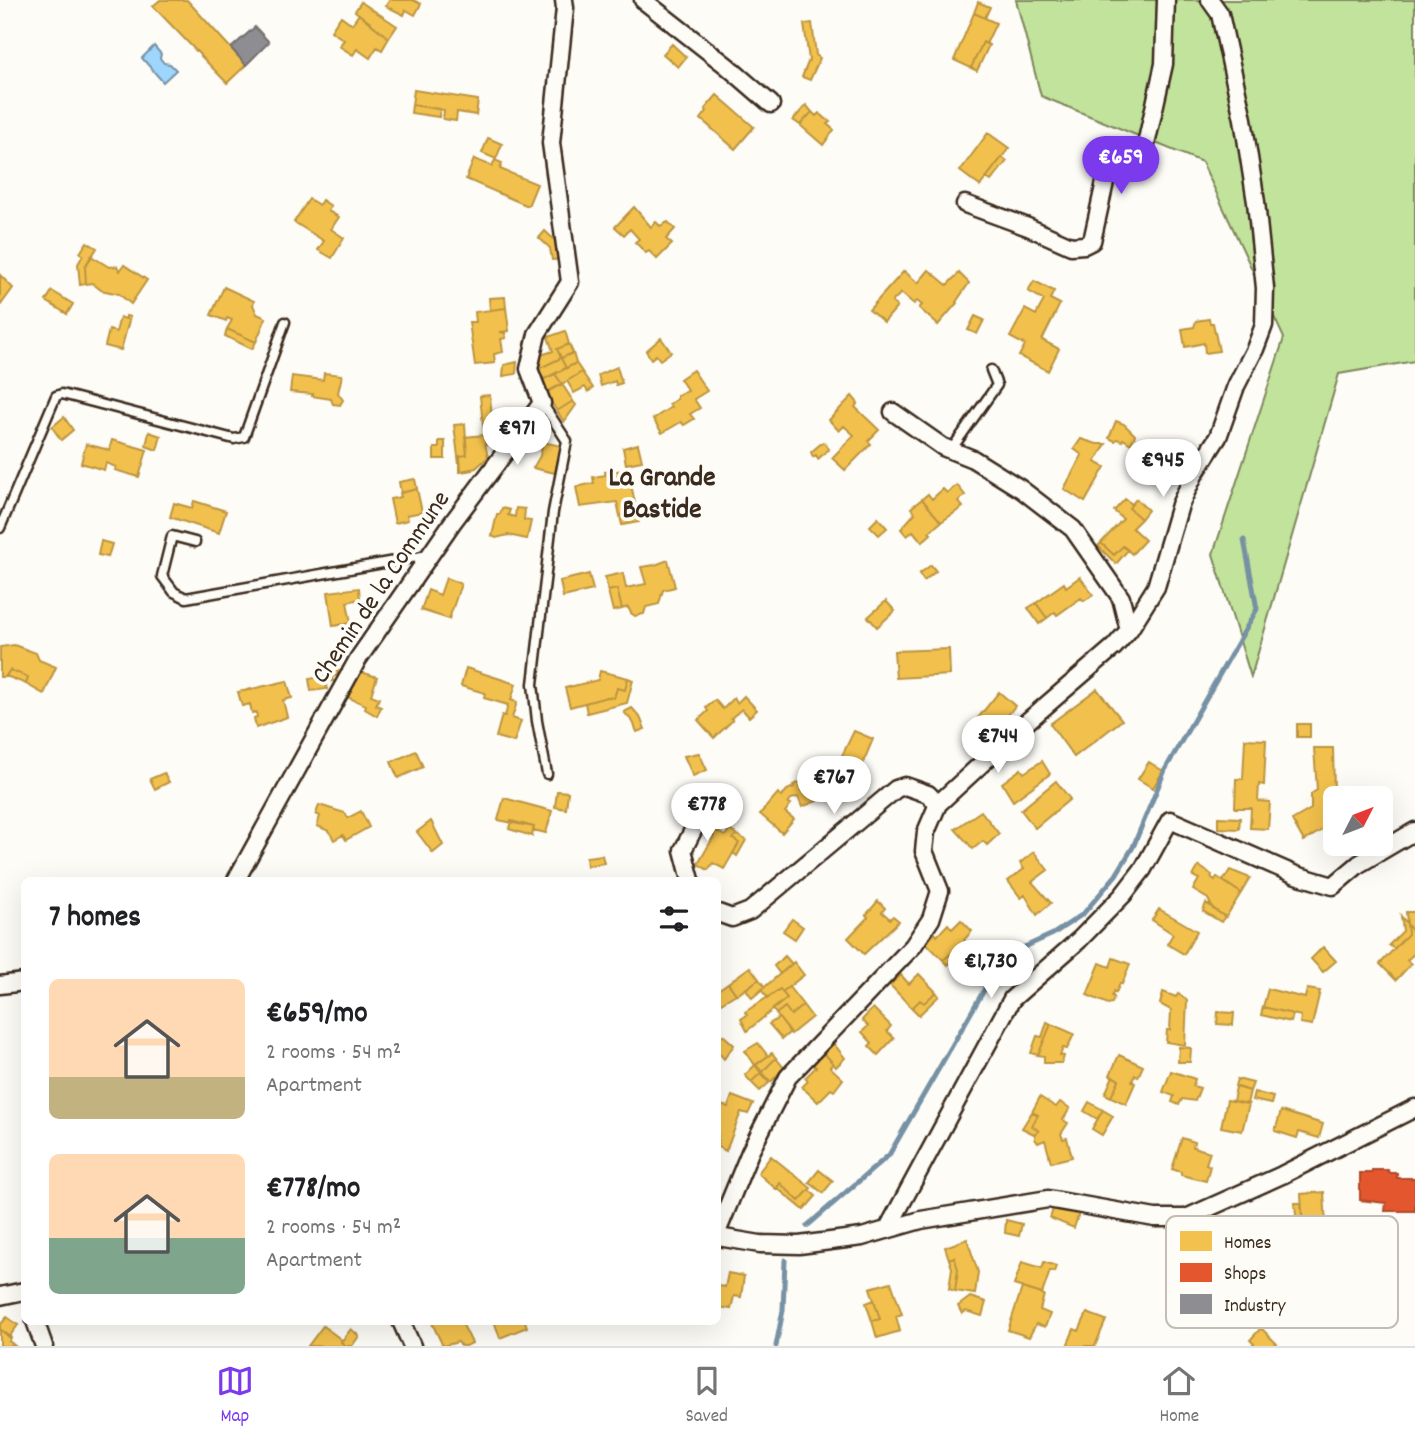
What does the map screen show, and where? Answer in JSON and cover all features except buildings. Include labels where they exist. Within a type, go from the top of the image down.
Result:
[{"type":"street","points":[[542,403],[529,369],[537,334],[570,282],[551,143],[564,0]]},
{"type":"street","points":[[643,0],[727,65],[771,104]]},
{"type":"street","points":[[965,204],[1071,246],[1084,246],[1092,241],[1107,173],[1145,149],[1164,64],[1166,0]]},
{"type":"street","points":[[721,1223],[750,1152],[788,1077],[913,946],[931,919],[940,891],[924,851],[926,832],[938,804],[1029,720],[1114,647],[1129,630],[1156,587],[1180,505],[1195,473],[1218,437],[1236,386],[1255,349],[1264,325],[1265,288],[1256,202],[1243,119],[1220,14],[1210,0]]},
{"type":"street","name":"Chemin de la Commune","points":[[238,877],[358,659],[430,554],[542,403]]},
{"type":"street","points":[[893,412],[943,447],[973,459],[1021,489],[1073,529],[1121,598],[1129,630]]},
{"type":"street","points":[[721,914],[732,918],[750,911],[896,789],[905,786],[928,794],[938,804]]},
{"type":"street","points":[[690,877],[683,850],[706,805]]},
{"type":"street","points":[[887,1230],[1012,999],[1079,940],[1123,895],[1143,869],[1170,820],[1296,875],[1333,886],[1360,864],[1415,831]]},
{"type":"street","points":[[0,985],[21,982]]},
{"type":"street","points":[[1190,1216],[1282,1175],[1415,1108]]},
{"type":"street","points":[[721,1238],[760,1244],[799,1245],[862,1237],[921,1220],[1048,1199],[1166,1218]]},
{"type":"street","points":[[0,1296],[21,1292]]},
{"type":"street","points":[[36,1325],[44,1346]]},
{"type":"street","points":[[403,1325],[412,1346]]},
{"type":"lane","points":[[0,528],[56,396],[62,394],[234,439],[244,437],[285,322]]},
{"type":"lane","points":[[951,450],[997,385],[991,370]]},
{"type":"lane","points":[[542,403],[567,440],[553,512],[533,684],[547,774]]},
{"type":"lane","points":[[195,541],[172,536],[162,576],[174,592],[186,598],[430,554]]},
{"type":"green space","points":[[1016,0],[1415,0],[1415,361],[1339,374],[1251,677],[1213,554],[1284,338],[1202,162],[1041,96]]},
{"type":"water","points":[[154,46],[164,63],[170,64],[176,70],[163,82],[142,58]]},
{"type":"waterway","points":[[807,1226],[889,1155],[991,978],[1009,954],[1053,934],[1083,914],[1116,875],[1133,847],[1165,770],[1257,609],[1244,540]]},
{"type":"waterway","points":[[776,1346],[783,1310],[785,1260]]},
{"type":"district","name":"La Grande Bastide","points":[[662,496]]}]
